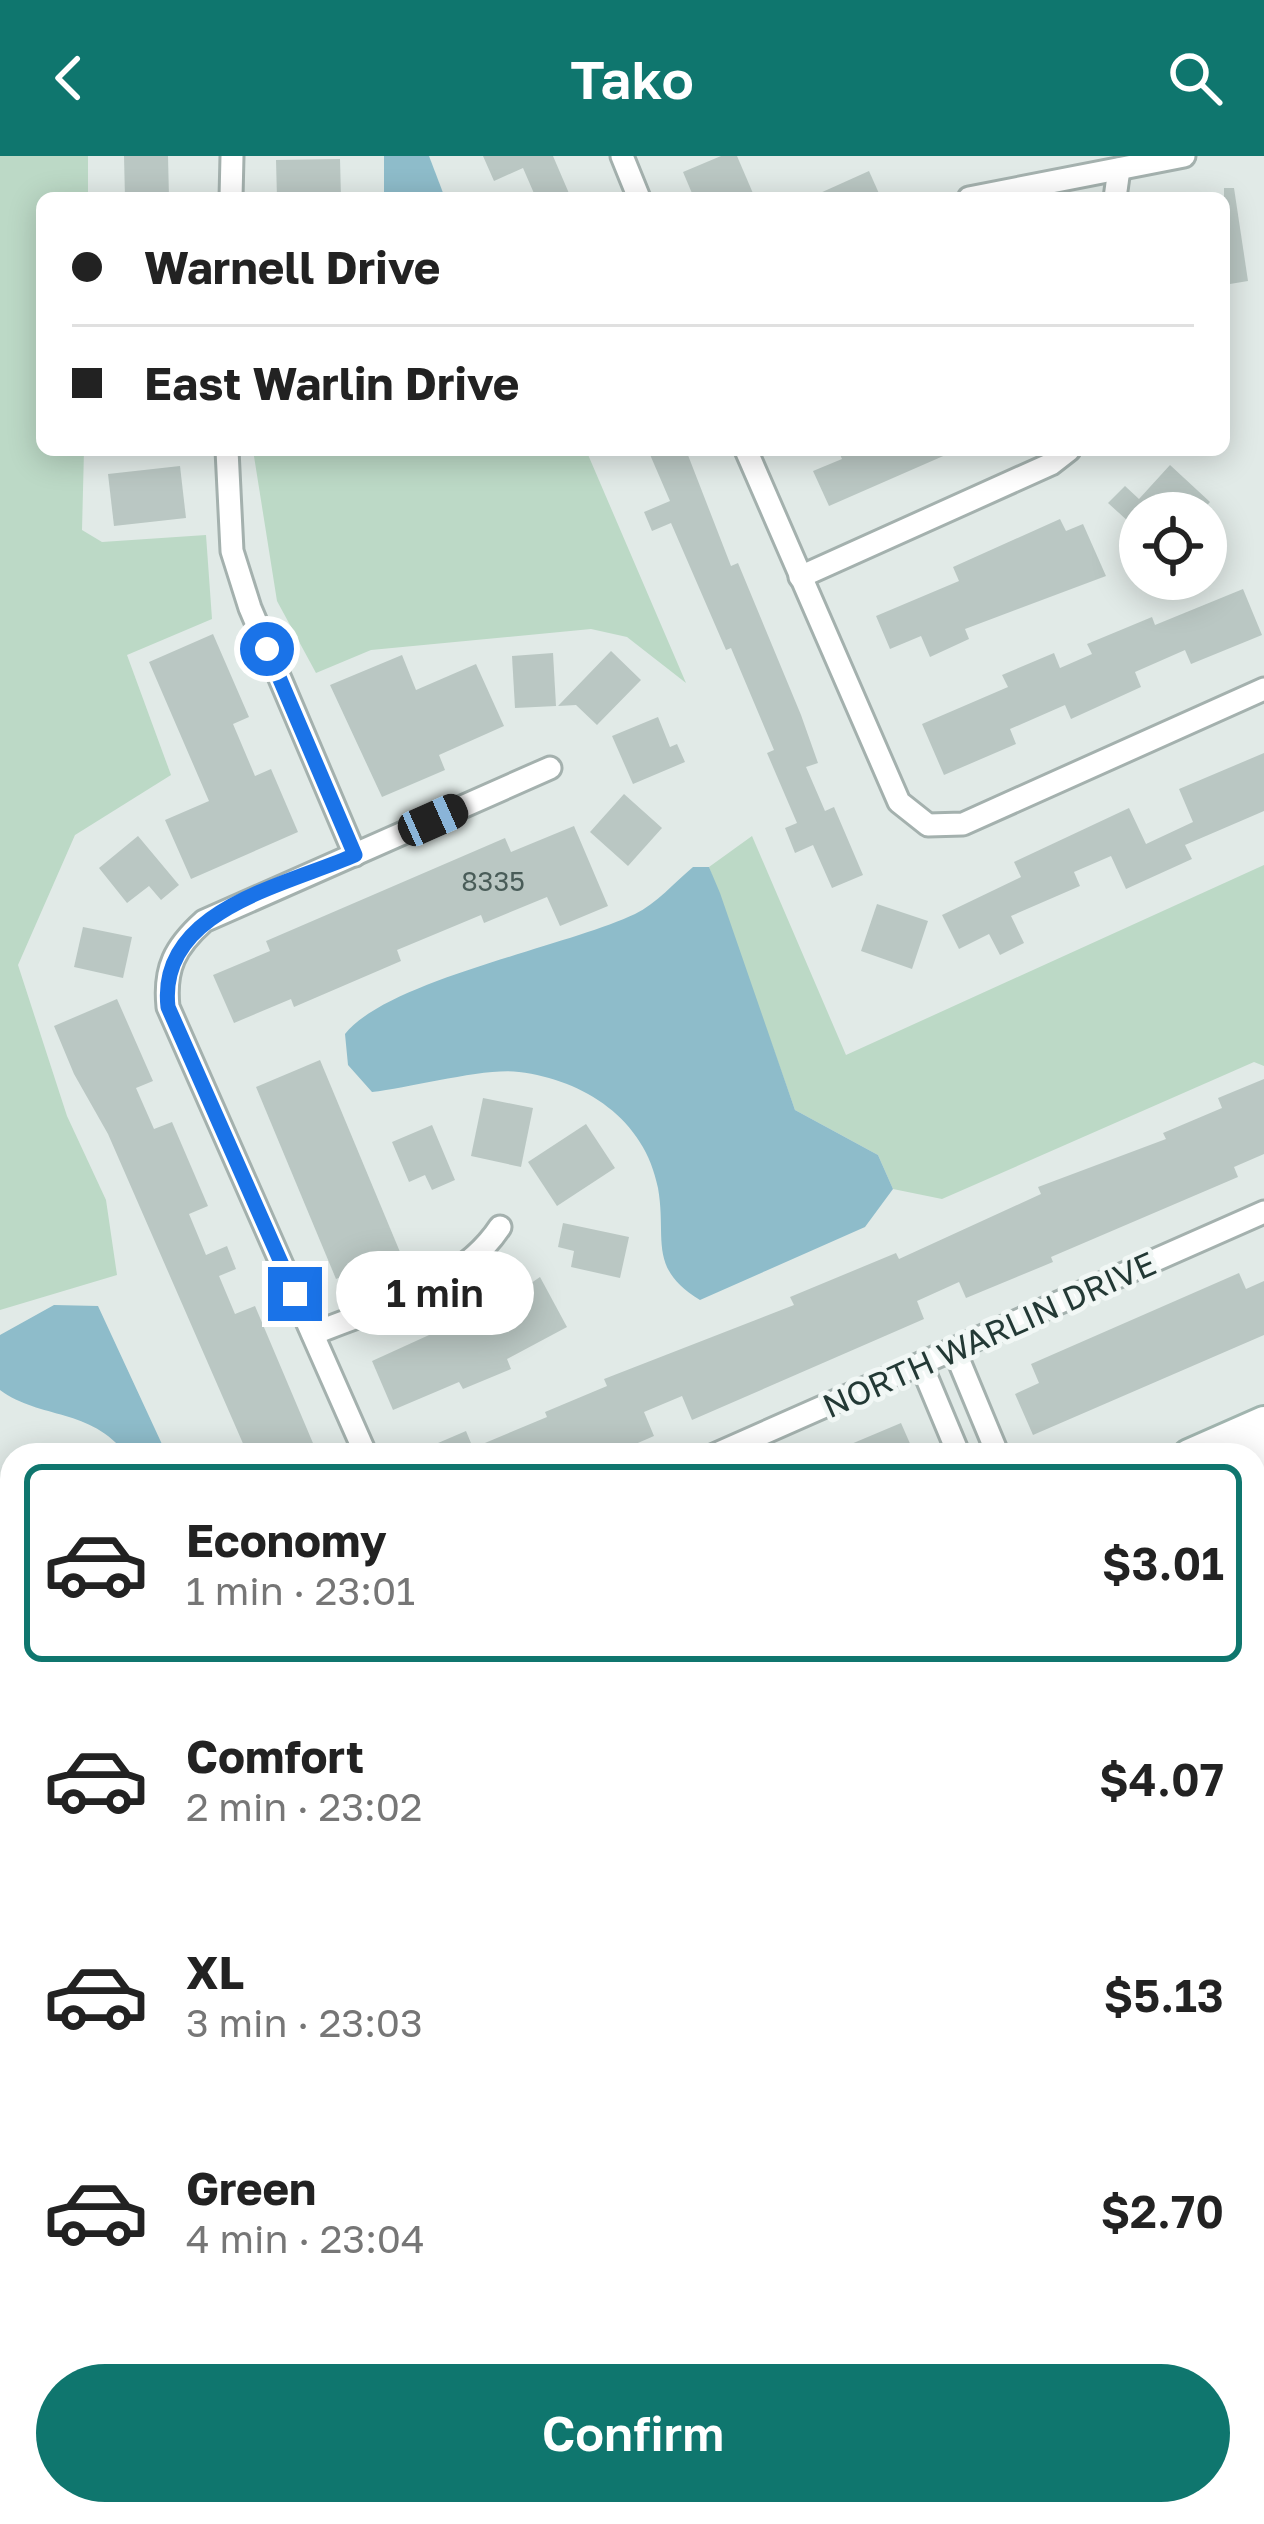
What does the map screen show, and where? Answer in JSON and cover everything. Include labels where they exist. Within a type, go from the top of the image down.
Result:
[{"type":"street","points":[[231,192],[232,156]]},
{"type":"street","points":[[622,156],[637,192]]},
{"type":"street","points":[[1000,192],[1184,156]]},
{"type":"street","points":[[1116,192],[1119,169]]},
{"type":"street","points":[[227,456],[232,551],[250,608],[355,855]]},
{"type":"street","points":[[749,456],[898,802],[928,825],[963,824],[1264,688]]},
{"type":"street","points":[[800,577],[1062,456]]},
{"type":"street","points":[[361,1443],[168,1007],[165,982],[173,954],[204,921],[550,768]]},
{"type":"street","name":"NORTH WARLIN DRIVE","points":[[742,1443],[1264,1212]]},
{"type":"street","points":[[313,1334],[453,1275],[480,1257],[500,1227]]},
{"type":"street","points":[[954,1349],[993,1443]]},
{"type":"street","points":[[921,1364],[954,1443]]},
{"type":"street","points":[[1216,1443],[1264,1422]]},
{"type":"street","points":[[963,1443],[986,1426]]},
{"type":"green space","points":[[0,156],[88,156],[88,192],[36,192],[36,456],[84,456],[82,530],[102,542],[206,535],[212,619],[127,655],[171,775],[75,835],[18,965],[67,1116],[106,1200],[117,1275],[0,1310]]},
{"type":"green space","points":[[254,456],[589,456],[686,683],[627,637],[591,629],[371,650],[316,673],[277,601]]},
{"type":"green space","points":[[752,836],[846,1055],[1264,865],[1264,1066],[1254,1062],[942,1199],[893,1189],[878,1155],[795,1110],[709,867]]},
{"type":"water","points":[[384,156],[429,156],[443,192],[384,192]]},
{"type":"water","points":[[693,867],[709,867],[720,893],[795,1110],[878,1155],[893,1189],[865,1227],[700,1300],[683,1288],[666,1264],[651,1164],[640,1142],[608,1107],[566,1084],[505,1071],[372,1092],[348,1065],[345,1034],[367,1015],[437,981],[635,914]]},
{"type":"water","points":[[54,1305],[98,1306],[161,1443],[116,1443],[81,1421],[0,1390],[0,1335]]},
{"type":"building","points":[[124,156],[168,156],[169,192],[125,192]]},
{"type":"building","points":[[483,156],[553,156],[568,192],[533,192],[523,168],[494,181]]},
{"type":"building","points":[[721,156],[737,156],[752,192],[691,192],[683,172]]},
{"type":"building","points":[[340,159],[341,192],[277,192],[276,160]]},
{"type":"building","points":[[869,171],[878,192],[822,192]]},
{"type":"building","points":[[1224,188],[1234,188],[1248,281],[1230,284],[1230,192]]},
{"type":"building","points":[[651,456],[688,456],[731,566],[738,563],[801,715],[818,763],[806,767],[825,811],[834,807],[863,875],[832,888],[813,845],[795,853],[785,828],[797,823],[767,753],[774,750],[731,648],[726,650],[671,523],[652,531],[644,512],[670,501]]},
{"type":"building","points":[[943,456],[829,506],[813,471],[842,459]]},
{"type":"building","points":[[1170,465],[1199,492],[1145,492]]},
{"type":"building","points":[[180,466],[186,518],[114,526],[108,474]]},
{"type":"building","points":[[1119,492],[1119,513],[1108,503]]},
{"type":"building","points":[[1060,519],[1066,531],[1083,524],[1106,576],[965,629],[969,639],[930,657],[921,636],[890,649],[876,616],[959,581],[953,567]]},
{"type":"building","points":[[1243,589],[1262,635],[1191,664],[1185,650],[1135,672],[1141,687],[1071,719],[1065,705],[1010,729],[1016,744],[944,775],[922,724],[1008,687],[1002,675],[1054,653],[1060,668],[1092,654],[1087,644],[1152,617],[1155,625],[1227,600],[1227,596]]},
{"type":"building","points":[[213,634],[249,717],[233,724],[255,776],[271,769],[298,832],[191,879],[165,820],[209,801],[149,662]]},
{"type":"building","points":[[611,651],[641,680],[597,725],[576,705],[558,706]]},
{"type":"building","points":[[553,653],[556,706],[515,708],[512,656]]},
{"type":"building","points":[[402,655],[416,690],[476,664],[504,726],[439,755],[445,770],[382,797],[330,685]]},
{"type":"building","points":[[658,717],[670,747],[677,744],[685,762],[633,784],[612,736]]},
{"type":"building","points":[[1264,753],[1264,811],[1185,845],[1192,859],[1126,889],[1111,856],[1074,872],[1080,886],[1011,916],[1024,943],[1000,955],[989,934],[959,949],[942,915],[1021,877],[1014,862],[1129,808],[1146,844],[1193,822],[1179,789]]},
{"type":"building","points":[[624,794],[662,828],[628,866],[590,832]]},
{"type":"building","points":[[574,826],[608,906],[560,926],[547,897],[484,923],[481,915],[397,950],[401,961],[294,1007],[291,999],[234,1023],[213,975],[270,951],[266,941],[505,838],[511,852]]},
{"type":"building","points":[[138,836],[179,885],[161,900],[149,886],[127,903],[99,868]]},
{"type":"building","points":[[877,904],[928,921],[912,969],[861,951]]},
{"type":"building","points":[[83,927],[132,937],[123,978],[74,967]]},
{"type":"building","points":[[117,999],[153,1081],[136,1088],[154,1129],[172,1122],[208,1206],[189,1214],[206,1255],[227,1246],[236,1269],[219,1276],[235,1314],[255,1306],[313,1443],[243,1443],[108,1134],[54,1026]]},
{"type":"building","points":[[320,1060],[400,1252],[336,1279],[256,1087]]},
{"type":"building","points":[[1264,1079],[1264,1154],[1234,1167],[1238,1177],[966,1298],[959,1282],[917,1301],[924,1319],[692,1420],[682,1396],[644,1412],[654,1436],[638,1443],[485,1443],[607,1386],[604,1379],[794,1305],[790,1297],[896,1253],[899,1259],[1041,1194],[1038,1187],[1166,1139],[1163,1133],[1222,1108],[1218,1098]]},
{"type":"building","points":[[483,1098],[533,1108],[521,1167],[471,1156]]},
{"type":"building","points":[[586,1124],[615,1168],[557,1206],[528,1162]]},
{"type":"building","points":[[432,1125],[455,1180],[432,1190],[425,1175],[409,1182],[392,1142]]},
{"type":"building","points":[[563,1223],[629,1237],[620,1278],[571,1267],[574,1251],[558,1247]]},
{"type":"building","points":[[1239,1273],[1246,1289],[1264,1281],[1264,1335],[1033,1435],[1015,1394],[1039,1383],[1031,1364]]},
{"type":"building","points":[[540,1277],[567,1327],[507,1359],[511,1369],[463,1389],[459,1382],[393,1410],[372,1361],[506,1300]]},
{"type":"building","points":[[901,1423],[910,1443],[854,1443]]},
{"type":"building","points":[[466,1431],[471,1443],[438,1443]]},
{"type":"route","points":[[267,649],[355,855],[204,921],[173,954],[165,982],[168,1007],[295,1294]]}]
